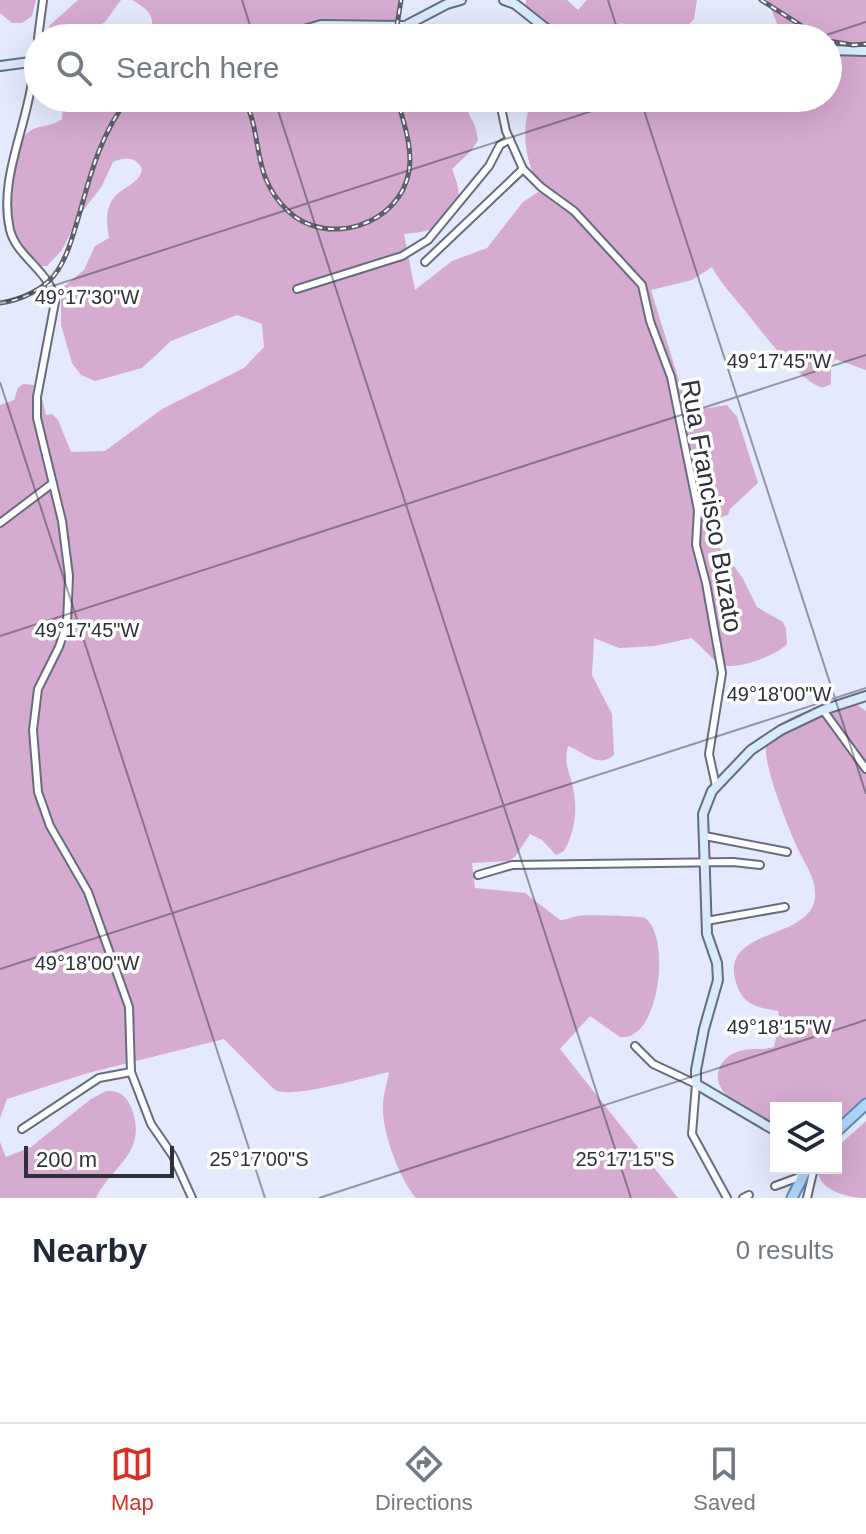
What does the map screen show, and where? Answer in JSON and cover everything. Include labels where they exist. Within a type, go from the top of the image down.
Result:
[{"type":"main road","points":[[842,1126],[866,1104]]},
{"type":"main road","points":[[792,1198],[804,1174]]},
{"type":"street","points":[[40,24],[43,0]]},
{"type":"street","points":[[409,24],[461,0]]},
{"type":"street","points":[[504,0],[515,4],[540,24]]},
{"type":"street","points":[[842,50],[866,51]]},
{"type":"street","points":[[0,66],[24,62]]},
{"type":"street","points":[[26,112],[8,181],[8,216],[10,232],[18,247],[54,292],[55,302],[37,397],[37,418],[62,521],[69,576],[67,623],[38,689],[33,730],[38,792],[50,826],[88,892],[129,1007],[131,1072],[151,1124],[173,1156],[192,1198]]},
{"type":"street","name":"Rua Francisco Buzato","points":[[503,112],[523,169],[541,187],[574,211],[642,285],[650,321],[671,377],[698,510],[696,545],[722,673],[709,754],[716,786]]},
{"type":"street","points":[[297,289],[416,250],[428,240],[489,166],[500,145],[510,139]]},
{"type":"street","points":[[425,262],[523,169]]},
{"type":"street","points":[[0,523],[53,483]]},
{"type":"street","points":[[727,1198],[692,1134],[696,1070],[718,980],[717,963],[707,934],[703,814],[716,786],[751,750],[781,730],[823,710],[866,696]]},
{"type":"street","points":[[823,710],[866,769]]},
{"type":"street","points":[[711,765],[724,777]]},
{"type":"street","points":[[705,836],[787,852]]},
{"type":"street","points":[[478,875],[512,865],[733,862],[760,865]]},
{"type":"street","points":[[706,921],[785,907]]},
{"type":"street","points":[[635,1046],[653,1064],[696,1084],[770,1127]]},
{"type":"street","points":[[22,1129],[99,1078],[131,1072]]},
{"type":"street","points":[[775,1186],[801,1174]]},
{"type":"street","points":[[807,1198],[813,1174]]},
{"type":"shaded area","points":[[0,0],[36,0],[32,16],[22,23],[12,23],[0,13]]},
{"type":"shaded area","points":[[78,0],[121,0],[102,24],[51,24]]},
{"type":"shaded area","points":[[132,0],[402,0],[400,24],[152,24],[150,15]]},
{"type":"shaded area","points":[[526,0],[567,0],[578,10],[587,0],[697,0],[694,19],[689,24],[539,24],[526,6]]},
{"type":"shaded area","points":[[767,0],[866,0],[866,370],[835,359],[831,366],[831,384],[822,388],[812,383],[779,352],[712,267],[692,280],[651,290],[686,403],[695,410],[727,405],[737,417],[758,483],[730,509],[728,515],[706,530],[742,577],[757,607],[783,622],[787,644],[755,661],[727,666],[716,661],[691,638],[655,646],[619,648],[594,638],[592,675],[612,714],[614,755],[597,760],[568,746],[566,761],[575,809],[571,835],[564,851],[556,855],[542,840],[530,834],[515,857],[508,861],[472,863],[475,888],[525,893],[560,920],[582,915],[642,917],[653,929],[659,966],[652,1007],[644,1024],[633,1034],[620,1037],[590,1016],[560,1049],[678,1198],[416,1198],[399,1169],[386,1131],[383,1105],[389,1072],[313,1090],[284,1092],[275,1090],[224,1039],[88,1073],[7,1099],[0,1118],[0,405],[14,400],[23,384],[35,385],[40,390],[46,415],[52,414],[58,420],[71,452],[105,451],[162,409],[244,368],[264,347],[262,324],[237,315],[171,341],[142,368],[95,381],[81,375],[72,363],[61,325],[61,289],[84,270],[95,246],[109,238],[107,220],[113,198],[139,177],[142,169],[129,159],[113,162],[102,186],[79,216],[62,250],[47,266],[36,266],[16,247],[12,234],[12,186],[22,140],[31,130],[62,119],[62,112],[468,112],[478,140],[452,169],[459,199],[457,210],[443,225],[404,234],[415,290],[452,261],[487,248],[523,202],[541,190],[531,168],[526,145],[528,112],[842,112],[842,24],[777,24]]},
{"type":"shaded area","points":[[832,703],[855,703],[866,711],[866,1100],[842,1122],[842,1102],[770,1102],[770,1124],[737,1104],[721,1088],[718,1079],[722,1063],[734,1053],[774,1047],[780,1021],[778,1011],[754,1005],[741,994],[734,968],[739,954],[750,944],[797,922],[809,912],[815,898],[812,878],[773,784],[766,749],[775,730],[803,712]]},
{"type":"shaded area","points":[[106,1091],[118,1092],[127,1099],[135,1123],[135,1136],[126,1157],[96,1198],[0,1198],[0,1142],[6,1157],[31,1147],[91,1099]]},
{"type":"shaded area","points":[[866,1121],[866,1198],[834,1191],[819,1176],[842,1174],[842,1143]]},
{"type":"railway","points":[[397,24],[401,0]]},
{"type":"railway","points":[[761,0],[799,24]]},
{"type":"railway","points":[[842,43],[866,44]]},
{"type":"railway","points":[[0,303],[32,292],[47,283],[58,270],[71,242],[98,152],[119,112]]},
{"type":"railway","points":[[250,112],[263,170],[276,197],[288,211],[304,222],[322,228],[341,229],[377,217],[392,205],[403,190],[410,153],[401,112]]}]
